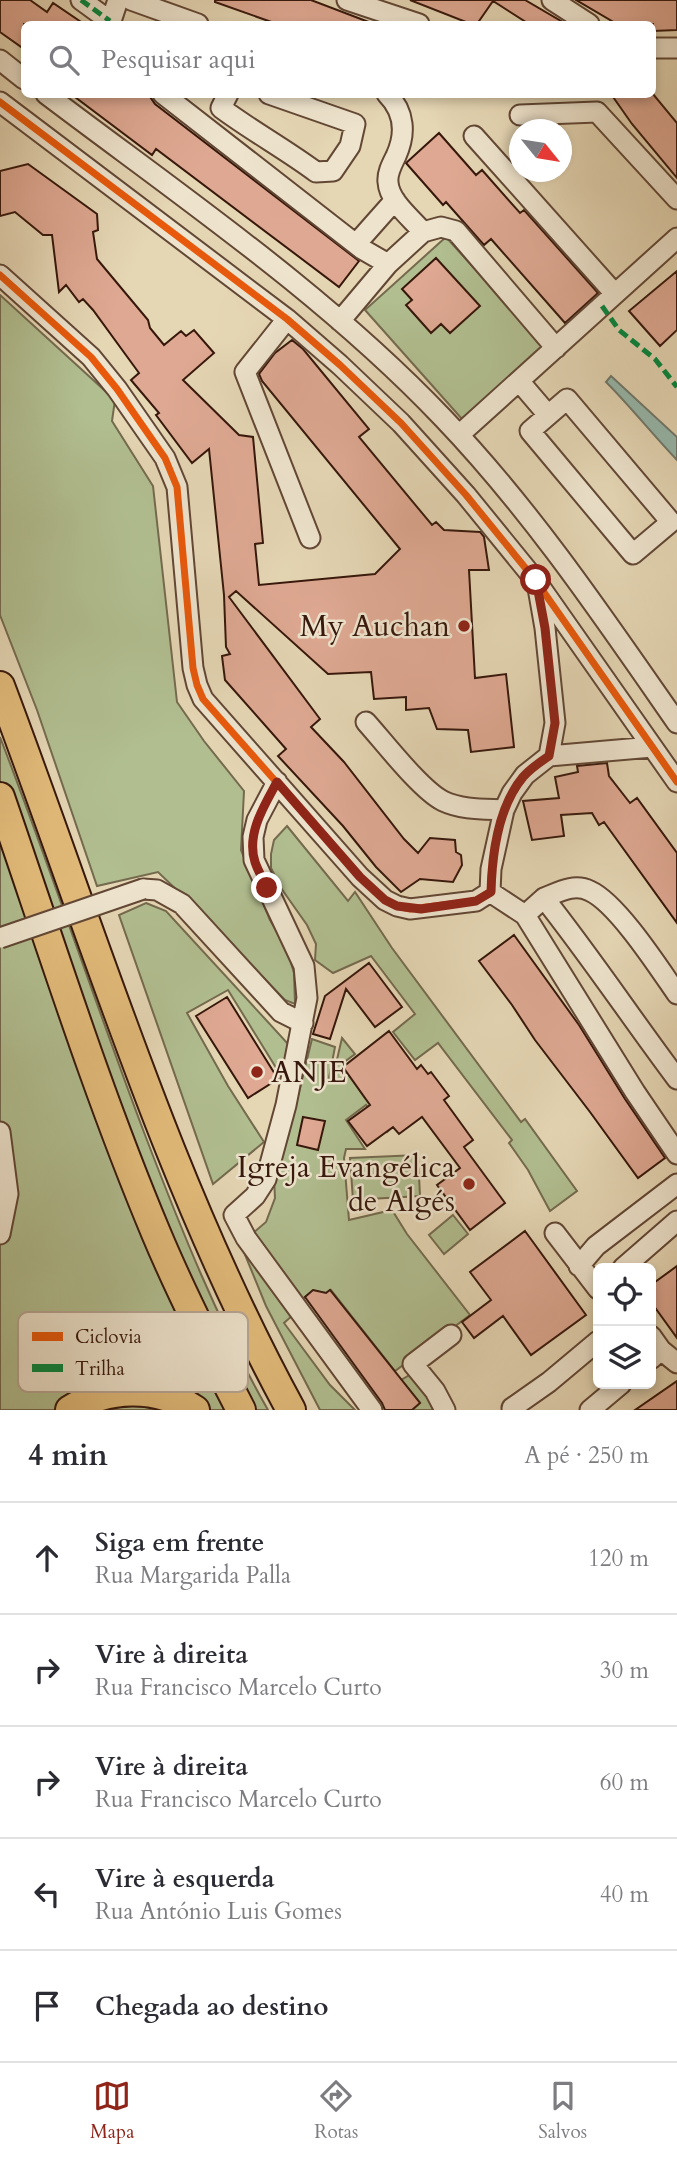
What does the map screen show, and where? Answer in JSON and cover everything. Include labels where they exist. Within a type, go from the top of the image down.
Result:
[{"type":"highway","points":[[0,686],[201,1227],[240,1312]]},
{"type":"highway","points":[[0,796],[140,1195],[192,1312]]},
{"type":"highway","points":[[248,1328],[291,1410]]},
{"type":"highway","points":[[70,1410],[94,1397],[116,1392]]},
{"type":"highway","points":[[142,1392],[173,1399],[195,1410]]},
{"type":"highway","points":[[233,1392],[242,1410]]},
{"type":"street","points":[[81,0],[107,21]]},
{"type":"street","points":[[111,21],[118,0]]},
{"type":"street","points":[[131,0],[190,21]]},
{"type":"street","points":[[347,0],[410,21]]},
{"type":"street","points":[[552,0],[584,21]]},
{"type":"street","points":[[656,48],[677,48]]},
{"type":"street","points":[[0,60],[21,77]]},
{"type":"street","points":[[51,98],[284,275],[340,321],[459,435],[536,526],[677,723]]},
{"type":"street","points":[[168,98],[356,244],[387,264]]},
{"type":"street","points":[[227,98],[221,108],[246,126],[316,172],[334,171],[350,146],[355,124],[280,98]]},
{"type":"street","points":[[390,98],[404,125],[400,147],[388,173],[387,185],[395,200],[423,232]]},
{"type":"street","points":[[0,102],[287,319],[401,423],[466,495],[536,580],[677,782]]},
{"type":"street","points":[[520,115],[597,111],[677,200]]},
{"type":"street","points":[[474,136],[615,293]]},
{"type":"street","points":[[356,244],[395,200]]},
{"type":"street","points":[[199,252],[219,225]]},
{"type":"street","points":[[340,321],[387,264],[423,232],[441,227],[456,232],[556,348]]},
{"type":"street","points":[[459,435],[677,238]]},
{"type":"street","points":[[0,275],[92,358],[165,457],[177,487],[193,668],[203,699],[360,877],[385,900],[397,906],[421,909],[476,901],[491,892]]},
{"type":"street","points":[[287,319],[245,372],[310,538]]},
{"type":"street","points":[[519,381],[548,415]]},
{"type":"street","points":[[567,399],[671,522],[633,554],[530,431],[548,415],[567,399]]},
{"type":"street","points":[[536,580],[545,628],[555,723],[549,756]]},
{"type":"street","points":[[366,722],[430,793],[444,802],[467,808],[504,810]]},
{"type":"street","points":[[491,892],[491,869],[504,810],[525,775],[549,756],[652,747]]},
{"type":"street","points":[[277,782],[257,820],[253,837],[254,860],[304,966],[307,998],[286,1105],[266,1179],[255,1196],[234,1215],[246,1238],[372,1410]]},
{"type":"street","points":[[525,915],[544,898],[571,887],[590,891],[617,912],[677,994]]},
{"type":"street","points":[[0,937],[143,889],[157,890],[182,904],[281,1012],[303,1023]]},
{"type":"street","points":[[491,892],[525,915],[635,1092],[677,1154]]},
{"type":"street","points":[[544,898],[602,973],[677,1079]]},
{"type":"street","points":[[0,1132],[8,1194],[0,1234]]},
{"type":"street","points":[[579,1266],[596,1246],[677,1184]]},
{"type":"street","points":[[629,1263],[677,1221]]},
{"type":"street","points":[[555,1233],[593,1283]]},
{"type":"street","points":[[445,1410],[435,1391],[413,1364],[450,1335]]},
{"type":"street","points":[[514,1410],[512,1408],[549,1382],[593,1345]]},
{"type":"street","points":[[656,1349],[677,1363]]},
{"type":"street","points":[[590,1410],[615,1389]]},
{"type":"green space","points":[[446,237],[544,346],[462,419],[365,310]]},
{"type":"green space","points":[[0,295],[115,400],[112,421],[153,486],[177,702],[244,791],[241,850],[270,920],[287,949],[294,973],[295,1004],[285,1000],[158,872],[97,886],[37,710],[0,615]]},
{"type":"green space","points":[[0,737],[172,1205],[218,1312],[18,1312],[18,1392],[248,1392],[248,1373],[268,1410],[0,1410]]},
{"type":"green space","points":[[287,826],[348,901],[355,892],[392,948],[521,1122],[525,1119],[577,1191],[550,1211],[528,1170],[509,1143],[512,1140],[438,1043],[415,1060],[393,1032],[415,1014],[371,956],[333,973],[315,960],[316,944],[307,925],[281,888],[271,868],[274,840]]},
{"type":"green space","points":[[146,903],[166,911],[289,1045],[283,1079],[228,990],[187,1013],[228,1086],[264,1142],[213,1184],[119,915]]},
{"type":"green space","points":[[342,1038],[355,1054],[343,1063],[343,1067],[365,1098],[393,1127],[387,1132],[366,1105],[346,1120],[365,1149],[346,1149],[344,1158],[349,1220],[392,1210],[407,1234],[470,1315],[395,1371],[331,1290],[326,1293],[313,1291],[300,1301],[252,1234],[266,1222],[275,1198],[274,1178],[288,1137],[312,1039],[335,1047],[329,1078],[332,1081]]},
{"type":"green space","points":[[418,1155],[420,1196],[353,1200],[350,1158]]},
{"type":"green space","points":[[453,1215],[468,1234],[444,1254],[429,1235]]},
{"type":"green space","points":[[242,1239],[255,1267],[293,1315],[284,1323],[330,1385],[355,1410],[320,1410],[266,1306],[239,1240]]},
{"type":"green space","points":[[413,1373],[440,1410],[412,1410],[420,1403],[401,1380]]},
{"type":"water","points":[[611,376],[677,437],[677,460],[606,382]]},
{"type":"building","points":[[0,0],[30,0],[47,12],[53,3],[80,21],[21,21],[21,47],[0,32]]},
{"type":"building","points":[[311,0],[366,21],[269,21],[215,2]]},
{"type":"building","points":[[410,0],[525,0],[561,21],[524,21],[493,1],[479,21],[463,21]]},
{"type":"building","points":[[576,0],[677,0],[677,30],[656,31],[656,21],[612,21]]},
{"type":"building","points":[[76,98],[151,98],[155,104],[359,261],[339,287],[156,149],[152,155]]},
{"type":"building","points":[[614,98],[656,98],[677,123],[677,178]]},
{"type":"building","points":[[439,133],[476,175],[482,170],[520,213],[524,210],[598,293],[565,323],[491,239],[484,245],[446,202],[443,205],[406,163]]},
{"type":"building","points":[[28,164],[97,214],[98,230],[93,232],[97,259],[148,320],[150,328],[164,345],[181,331],[186,336],[194,330],[214,353],[183,380],[239,435],[253,437],[263,543],[255,544],[259,585],[375,574],[400,549],[262,381],[259,374],[275,353],[292,340],[303,349],[369,429],[359,437],[432,525],[436,522],[444,530],[480,532],[484,537],[489,570],[469,570],[475,678],[506,674],[514,747],[471,752],[468,730],[437,729],[429,708],[406,710],[406,697],[374,699],[371,672],[328,674],[236,591],[229,597],[320,719],[311,727],[344,762],[404,839],[418,853],[430,838],[455,840],[456,852],[461,855],[462,865],[453,882],[420,879],[401,892],[278,756],[286,749],[225,680],[222,656],[230,654],[226,647],[224,595],[209,449],[192,463],[156,415],[159,413],[131,380],[139,373],[93,310],[83,299],[79,302],[66,285],[59,292],[52,235],[43,235],[15,212],[0,216],[0,171]]},
{"type":"building","points":[[436,258],[480,306],[450,333],[441,324],[431,333],[406,305],[412,300],[402,289]]},
{"type":"building","points":[[677,271],[677,330],[660,346],[629,311]]},
{"type":"building","points":[[607,763],[609,776],[630,803],[637,798],[677,853],[677,923],[604,822],[599,825],[592,813],[561,815],[564,836],[532,840],[523,801],[559,798],[555,777],[578,772],[577,766]]},
{"type":"building","points":[[514,935],[579,1025],[665,1158],[638,1178],[479,961]]},
{"type":"building","points":[[369,963],[402,1007],[375,1027],[346,989],[330,1039],[313,1034],[325,996]]},
{"type":"building","points":[[227,997],[278,1079],[248,1098],[196,1016]]},
{"type":"building","points":[[389,1031],[417,1069],[421,1065],[428,1074],[431,1072],[449,1096],[444,1100],[473,1140],[464,1147],[505,1203],[470,1230],[437,1185],[460,1168],[422,1117],[399,1134],[393,1127],[367,1146],[348,1121],[370,1105],[343,1067]]},
{"type":"building","points":[[303,1117],[325,1121],[318,1150],[297,1145]]},
{"type":"building","points":[[525,1231],[586,1315],[531,1355],[503,1316],[474,1338],[462,1322],[491,1300],[470,1272]]},
{"type":"building","points":[[677,1266],[677,1338],[656,1309],[656,1281]]},
{"type":"building","points":[[313,1290],[326,1293],[330,1290],[420,1403],[412,1410],[385,1410],[305,1297]]},
{"type":"building","points":[[677,1381],[677,1410],[635,1410]]},
{"type":"marked path","points":[[81,0],[110,21]]},
{"type":"marked path","points":[[602,306],[619,330],[655,359],[677,387]]},
{"type":"cycle path","points":[[0,102],[287,319],[401,423],[466,495],[536,581],[677,782]]},
{"type":"cycle path","points":[[0,275],[91,357],[165,458],[177,487],[193,668],[203,699],[360,877],[385,900],[410,909],[476,901],[490,892]]},
{"type":"place","name":"My Auchan","points":[[464,626]]},
{"type":"place","name":"ANJE","points":[[257,1072]]},
{"type":"place","name":"Igreja Evangélica de Algés","points":[[469,1184]]},
{"type":"route","points":[[267,888],[254,860],[253,837],[257,820],[277,782],[360,877],[385,900],[397,906],[421,909],[476,901],[491,892],[491,869],[504,810],[525,775],[549,756],[555,723],[545,628],[536,580]]}]
